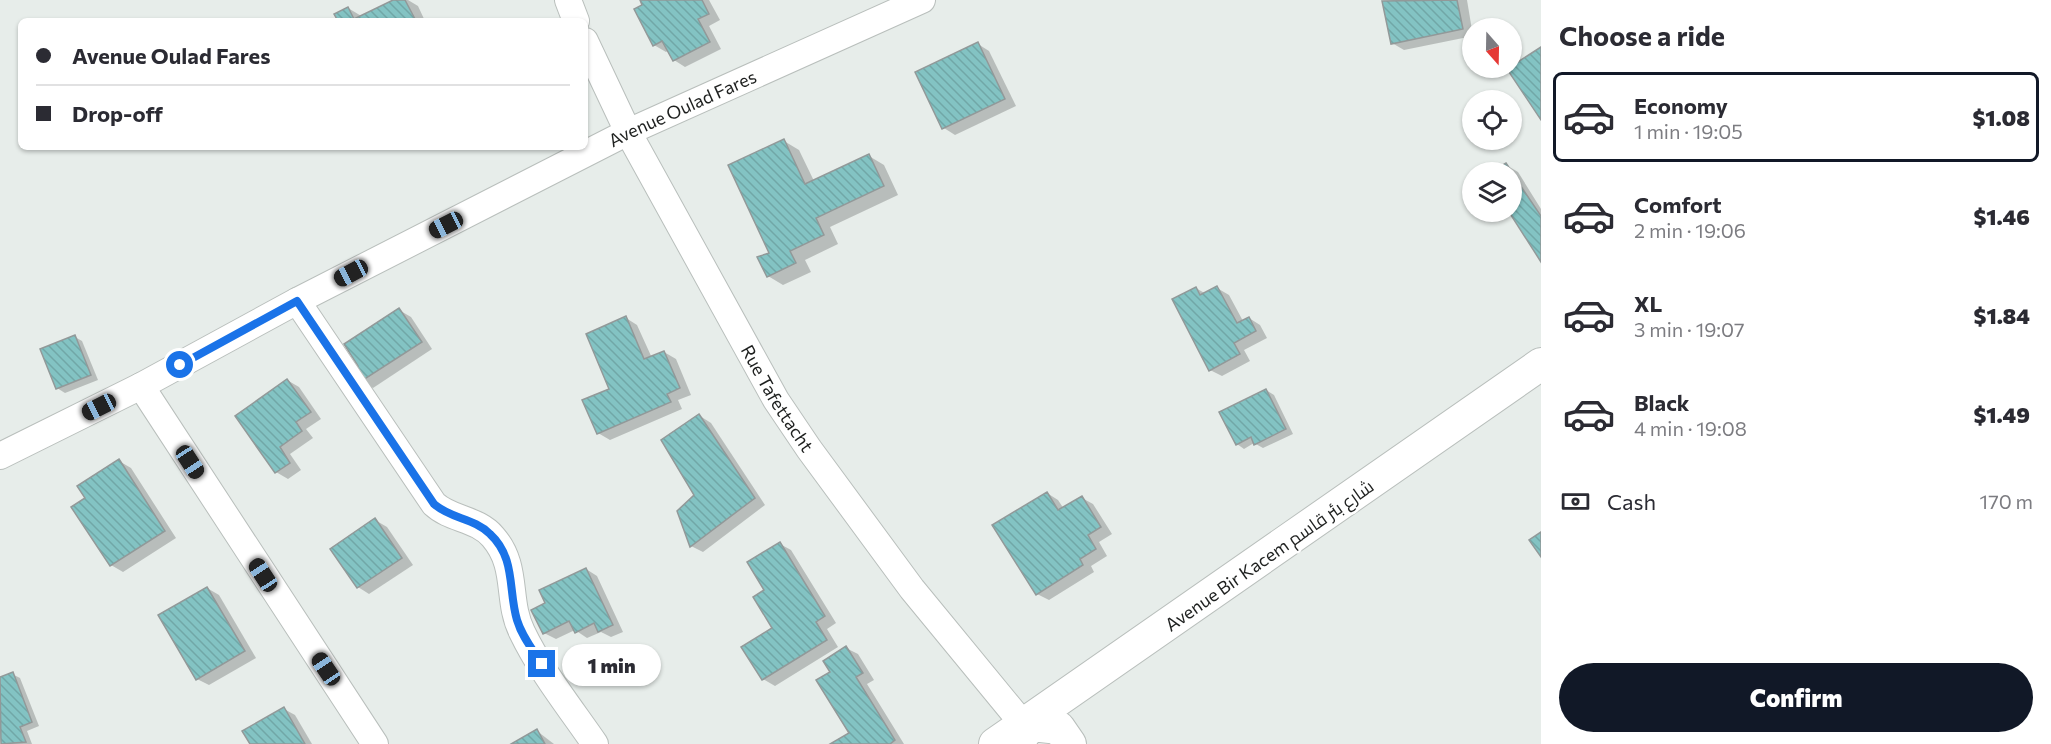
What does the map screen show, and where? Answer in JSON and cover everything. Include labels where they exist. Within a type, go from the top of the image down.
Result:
[{"type":"street","points":[[568,0],[575,18]]},
{"type":"street","name":"Avenue Oulad Fares","points":[[0,456],[141,386],[297,301],[628,132],[922,0]]},
{"type":"street","name":"Rue Tafettacht","points":[[588,47],[628,132],[748,350],[809,449],[912,589],[1024,734]]},
{"type":"street","points":[[297,301],[434,504],[453,518],[482,528],[497,542],[511,573],[514,609],[522,634],[595,744]]},
{"type":"street","name":"Avenue Bir Kacem شارع بئر قاسم","points":[[995,744],[1024,734],[1131,652],[1541,364]]},
{"type":"street","points":[[141,386],[375,744]]},
{"type":"street","points":[[1024,734],[1059,729],[1071,744]]},
{"type":"building","points":[[393,0],[405,0],[414,18],[356,18]]},
{"type":"building","points":[[640,0],[702,0],[709,14],[698,19],[710,42],[673,61],[662,41],[653,46],[634,9],[642,5]]},
{"type":"building","points":[[1457,0],[1462,29],[1391,44],[1382,1]]},
{"type":"building","points":[[348,7],[354,18],[336,18],[334,14]]},
{"type":"building","points":[[978,42],[1005,99],[942,129],[915,72]]},
{"type":"building","points":[[1541,47],[1541,120],[1513,78],[1522,78],[1522,59]]},
{"type":"building","points":[[784,139],[805,184],[869,154],[884,186],[816,218],[824,235],[790,251],[796,263],[767,277],[757,257],[769,253],[728,165]]},
{"type":"building","points":[[1522,188],[1541,216],[1541,262],[1515,222],[1522,222]]},
{"type":"building","points":[[1217,286],[1237,323],[1249,317],[1256,331],[1234,343],[1240,354],[1209,371],[1172,299],[1196,287],[1200,295]]},
{"type":"building","points":[[399,308],[422,342],[360,382],[352,369],[358,366],[344,344]]},
{"type":"building","points":[[626,316],[644,359],[664,351],[680,388],[667,394],[671,402],[597,434],[582,400],[609,389],[586,334]]},
{"type":"building","points":[[75,335],[91,375],[56,389],[40,349]]},
{"type":"building","points":[[287,379],[311,412],[296,422],[302,431],[280,447],[290,463],[275,473],[235,416]]},
{"type":"building","points":[[1266,389],[1286,429],[1254,445],[1251,437],[1236,445],[1219,412]]},
{"type":"building","points":[[699,414],[755,498],[690,547],[677,511],[694,495],[661,440]]},
{"type":"building","points":[[119,459],[165,531],[110,566],[71,507],[85,498],[77,486]]},
{"type":"building","points":[[1047,492],[1058,510],[1082,496],[1101,527],[1088,535],[1096,549],[1080,559],[1083,565],[1036,595],[992,525]]},
{"type":"building","points":[[375,518],[402,558],[357,588],[330,549]]},
{"type":"building","points":[[1541,532],[1541,557],[1529,540]]},
{"type":"building","points":[[780,542],[825,616],[816,622],[827,640],[762,680],[741,647],[772,628],[753,597],[764,590],[747,562]]},
{"type":"building","points":[[586,568],[613,625],[598,632],[594,623],[575,633],[569,621],[543,634],[531,610],[545,603],[539,590]]},
{"type":"building","points":[[207,587],[245,651],[196,680],[158,615]]},
{"type":"building","points":[[846,646],[863,673],[856,677],[895,740],[890,744],[830,744],[849,733],[816,680],[830,672],[823,661]]},
{"type":"building","points":[[13,672],[32,722],[20,727],[26,742],[1,744],[0,677]]},
{"type":"building","points":[[284,707],[305,744],[250,744],[242,731]]},
{"type":"building","points":[[537,729],[545,744],[511,744]]},
{"type":"route","points":[[180,365],[297,301],[434,504],[453,518],[474,523],[497,542],[511,573],[517,622],[522,634],[542,664]]}]
